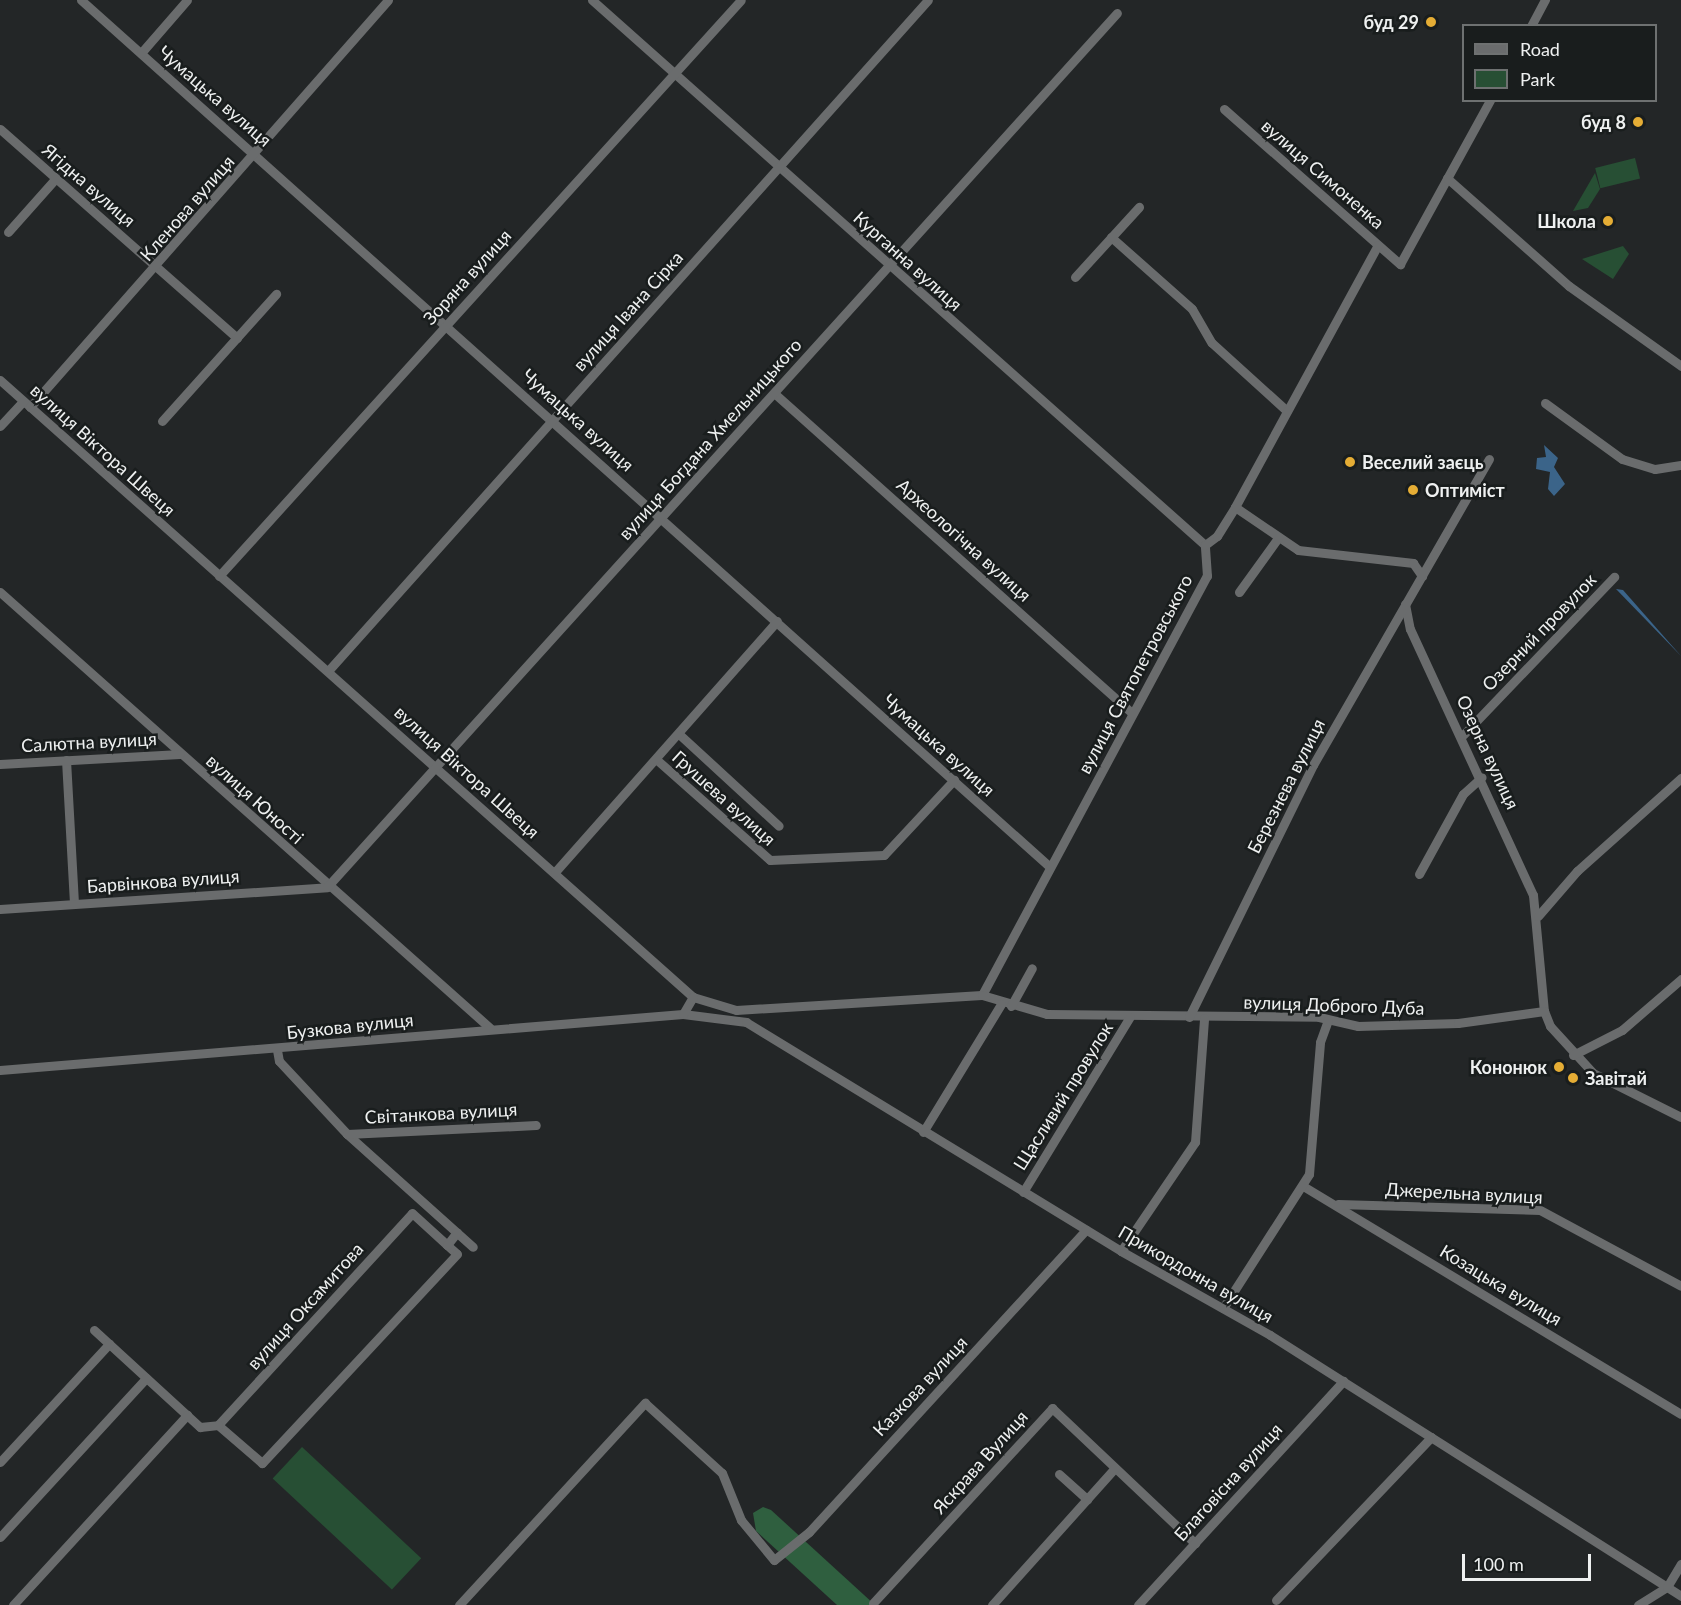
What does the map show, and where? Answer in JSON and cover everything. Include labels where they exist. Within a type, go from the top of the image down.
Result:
[{"type":"street","name":"Чумацька вулиця","points":[[81,0],[553,419],[1050,867]]},
{"type":"street","points":[[141,52],[187,0]]},
{"type":"street","name":"Кленова вулиця","points":[[0,426],[26,404],[158,267],[388,0]]},
{"type":"street","name":"Курганна вулиця","points":[[592,0],[1205,545]]},
{"type":"street","name":"Зоряна вулиця","points":[[219,576],[741,0]]},
{"type":"street","name":"вулиця Івана Сірка","points":[[328,670],[781,168],[928,0]]},
{"type":"street","points":[[1532,24],[1545,0]]},
{"type":"street","name":"вулиця Богдана Хмельницького","points":[[327,887],[1117,13]]},
{"type":"street","points":[[1489,102],[1447,178],[1569,286],[1681,366]]},
{"type":"street","name":"вулиця Симоненка","points":[[1224,109],[1400,264],[1447,178]]},
{"type":"street","name":"Ягідна вулиця","points":[[0,129],[237,338]]},
{"type":"street","points":[[8,232],[55,179]]},
{"type":"street","points":[[1075,277],[1139,207]]},
{"type":"street","points":[[1112,237],[1192,309],[1212,343],[1287,411]]},
{"type":"street","points":[[1205,545],[1217,536],[1235,507],[1378,245]]},
{"type":"street","points":[[162,421],[276,294]]},
{"type":"street","name":"вулиця Віктора Швеця","points":[[0,380],[693,996],[736,1010],[982,995]]},
{"type":"street","name":"Археологічна вулиця","points":[[774,393],[1131,712]]},
{"type":"street","points":[[1545,403],[1622,459],[1655,469],[1681,465]]},
{"type":"street","name":"Березнева вулиця","points":[[1189,1017],[1313,765],[1489,459]]},
{"type":"street","points":[[1235,507],[1278,538],[1298,549],[1413,563],[1422,576]]},
{"type":"street","points":[[1239,592],[1278,538]]},
{"type":"street","name":"вулиця Святопетровського","points":[[982,995],[1131,712],[1207,576],[1205,545]]},
{"type":"street","name":"Озерний провулок","points":[[1463,735],[1614,577]]},
{"type":"street","name":"вулиця Юності","points":[[0,592],[327,887],[490,1028]]},
{"type":"street","name":"Озерна вулиця","points":[[1405,604],[1410,629],[1482,777],[1538,916],[1544,1011]]},
{"type":"street","name":"Грушева вулиця","points":[[555,872],[680,735],[777,621]]},
{"type":"street","points":[[680,735],[779,826]]},
{"type":"street","name":"Салютна вулиця","points":[[0,764],[180,754]]},
{"type":"street","points":[[66,759],[74,904]]},
{"type":"street","name":"Грушева вулиця","points":[[657,760],[770,861],[884,855],[954,780]]},
{"type":"street","points":[[1419,874],[1463,794],[1482,777]]},
{"type":"street","points":[[1538,916],[1576,871],[1681,778]]},
{"type":"street","name":"Барвінкова вулиця","points":[[0,909],[327,887]]},
{"type":"street","points":[[1011,1006],[1032,968]]},
{"type":"street","points":[[1573,1055],[1622,1030],[1681,980]]},
{"type":"street","name":"вулиця Доброго Дуба","points":[[982,995],[1001,1004],[1047,1014],[1328,1020],[1407,1026],[1544,1011]]},
{"type":"street","points":[[683,1014],[693,996]]},
{"type":"street","points":[[923,1132],[1001,1004]]},
{"type":"street","points":[[1544,1011],[1573,1055],[1593,1073],[1681,1117]]},
{"type":"street","name":"Бузкова вулиця","points":[[0,1070],[277,1050],[490,1028],[683,1014]]},
{"type":"street","name":"Прикордонна вулиця","points":[[683,1014],[746,1022],[1121,1251],[1223,1308],[1343,1380],[1681,1596]]},
{"type":"street","name":"Щасливий провулок","points":[[1023,1192],[1130,1017]]},
{"type":"street","points":[[1121,1251],[1195,1143],[1204,1018]]},
{"type":"street","points":[[1223,1308],[1303,1186],[1311,1165],[1320,1042],[1328,1020]]},
{"type":"street","name":"Світанкова вулиця","points":[[277,1050],[279,1061],[347,1134],[473,1247]]},
{"type":"street","name":"Світанкова вулиця","points":[[347,1134],[536,1125]]},
{"type":"street","name":"Козацька вулиця","points":[[1303,1186],[1681,1414]]},
{"type":"street","name":"Джерельна вулиця","points":[[1335,1204],[1540,1210],[1681,1286]]},
{"type":"street","name":"вулиця Оксамитова","points":[[218,1425],[412,1213],[447,1245]]},
{"type":"street","name":"Казкова вулиця","points":[[459,1605],[645,1403],[722,1473],[741,1520],[774,1560],[808,1532],[1086,1230]]},
{"type":"street","points":[[94,1330],[200,1426],[218,1425],[262,1463],[457,1254],[447,1245],[457,1232]]},
{"type":"street","points":[[0,1462],[109,1344]]},
{"type":"street","points":[[0,1537],[146,1378]]},
{"type":"street","name":"Благовісна вулиця","points":[[1138,1605],[1343,1380]]},
{"type":"street","name":"Яскрава Вулиця","points":[[873,1603],[1052,1408],[1115,1468]]},
{"type":"street","points":[[13,1605],[187,1415]]},
{"type":"street","points":[[1276,1600],[1431,1437]]},
{"type":"street","points":[[992,1605],[1115,1468],[1195,1543]]},
{"type":"street","points":[[1059,1474],[1087,1499]]},
{"type":"street","points":[[1638,1605],[1667,1587],[1681,1564]]},
{"type":"green space","points":[[1635,158],[1640,178],[1600,188],[1595,168]]},
{"type":"green space","points":[[1595,173],[1600,189],[1588,208],[1573,211]]},
{"type":"green space","points":[[1623,246],[1629,254],[1613,279],[1582,259]]},
{"type":"green space","points":[[302,1447],[421,1558],[392,1590],[273,1478]]},
{"type":"green space","points":[[763,1507],[771,1510],[875,1605],[837,1605],[756,1531],[753,1513]]},
{"type":"water","points":[[1544,445],[1558,458],[1554,467],[1565,484],[1554,496],[1548,489],[1550,472],[1536,469],[1537,458],[1546,457]]},
{"type":"water","points":[[1616,589],[1623,590],[1681,656]]},
{"type":"place","name":"буд 29","points":[[1431,22]]},
{"type":"place","name":"буд 8","points":[[1638,122]]},
{"type":"place","name":"Школа","points":[[1608,221]]},
{"type":"place","name":"Веселий заєць","points":[[1350,462]]},
{"type":"place","name":"Оптиміст","points":[[1413,490]]},
{"type":"place","name":"Кононюк","points":[[1559,1067]]},
{"type":"place","name":"Завітай","points":[[1573,1078]]}]
